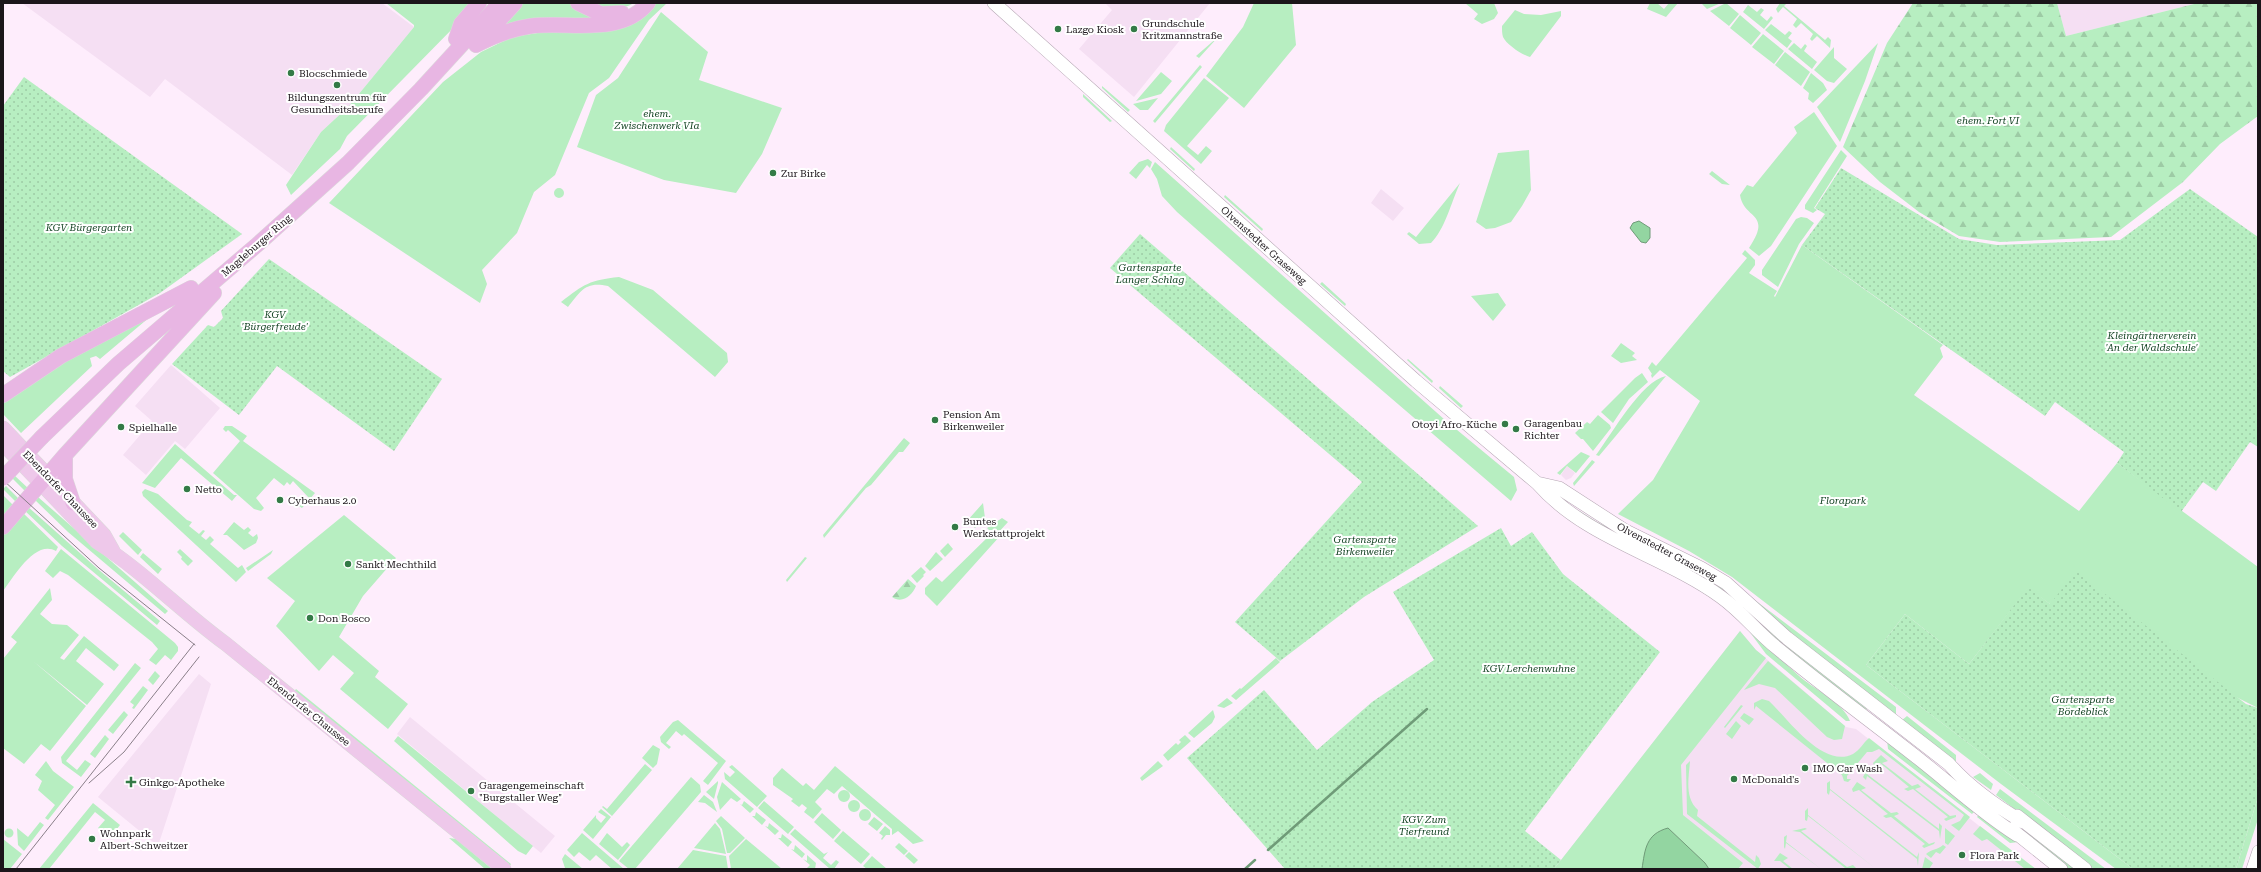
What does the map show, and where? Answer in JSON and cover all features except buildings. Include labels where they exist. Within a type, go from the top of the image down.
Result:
[{"type":"highway","points":[[456,39],[461,24],[479,3]]},
{"type":"highway","name":"Magdeburger Ring","points":[[3,478],[38,434],[105,363],[284,209],[327,170],[456,39],[487,3]]},
{"type":"highway","name":"Magdeburger Ring","points":[[3,464],[258,244],[348,163],[421,89],[500,3]]},
{"type":"highway","points":[[421,89],[438,79],[476,45],[515,3]]},
{"type":"highway","points":[[578,3],[594,12],[607,15],[627,11],[640,3]]},
{"type":"highway","points":[[476,45],[503,33],[532,26],[585,26],[615,23],[636,14],[648,3]]},
{"type":"highway","points":[[3,527],[65,455],[182,327],[225,281],[254,256],[258,244]]},
{"type":"highway","points":[[3,395],[61,356],[191,288]]},
{"type":"highway","points":[[65,455],[65,479],[73,503]]},
{"type":"main road","name":"Olvenstedter Graseweg","points":[[994,3],[1416,381],[1537,483],[1551,499],[1634,551],[1695,580],[1724,599],[1771,643],[1946,780],[1990,818],[2017,835],[2061,869]]},
{"type":"main road","name":"Ebendorfer Chaussee","points":[[3,428],[44,480],[97,542],[114,553],[192,619],[226,644],[504,869]]},
{"type":"main road","name":"Ebendorfer Chaussee","points":[[3,444],[73,503],[104,535],[114,553]]},
{"type":"main road","name":"Olvenstedter Graseweg","points":[[1537,483],[1559,488],[1624,530],[1721,580],[1743,597],[1783,635],[1949,764],[1962,771],[2023,822],[2085,869]]},
{"type":"main road","points":[[1871,722],[1879,710]]},
{"type":"street","points":[[2252,869],[2258,851]]},
{"type":"shaded area","points":[[22,3],[382,3],[414,27],[349,106],[321,132],[292,175],[165,79],[150,97]]},
{"type":"shaded area","points":[[1105,3],[1210,3],[1134,97],[1079,49],[1112,10]]},
{"type":"shaded area","points":[[2057,3],[2198,3],[2066,36]]},
{"type":"shaded area","points":[[1381,189],[1404,208],[1393,221],[1371,203]]},
{"type":"shaded area","points":[[1639,221],[1650,228],[1650,238],[1646,243],[1641,242],[1630,228],[1633,223]]},
{"type":"shaded area","points":[[171,365],[220,408],[185,449],[175,441],[146,475],[123,455],[152,421],[135,406]]},
{"type":"shaded area","points":[[1567,466],[1575,473],[1571,478],[1566,480],[1561,475]]},
{"type":"shaded area","points":[[1740,631],[1756,650],[1846,727],[1856,729],[2034,869],[1554,869]]},
{"type":"shaded area","points":[[199,674],[211,684],[158,846],[98,797]]},
{"type":"shaded area","points":[[410,717],[555,836],[541,853],[397,734]]},
{"type":"shaded area","points":[[1668,828],[1705,863],[1709,869],[1642,869],[1644,855],[1651,838],[1655,834]]},
{"type":"green space","points":[[386,3],[475,3],[462,19],[347,136],[340,149],[291,195],[286,185],[321,132],[349,106],[414,27],[414,25]]},
{"type":"green space","points":[[520,3],[573,3],[609,18],[495,32]]},
{"type":"green space","points":[[586,3],[634,3],[622,8],[610,8]]},
{"type":"green space","points":[[653,3],[667,3],[649,20],[609,78],[589,93],[555,175],[534,192],[517,233],[482,270],[487,284],[480,303],[329,203],[443,82],[481,52],[512,37],[556,30]]},
{"type":"green space","points":[[1254,3],[1292,3],[1296,45],[1244,108],[1206,76],[1243,27]]},
{"type":"green space","points":[[1465,3],[1494,3],[1498,13],[1494,19],[1482,24],[1474,19],[1478,14]]},
{"type":"green space","points":[[1650,3],[1657,3],[1664,9],[1669,3],[1678,3],[1666,17],[1647,9]]},
{"type":"green space","points":[[1721,3],[1707,9],[1702,4]]},
{"type":"green space","points":[[1726,3],[1739,14],[1729,26],[1710,11]]},
{"type":"green space","points":[[1780,3],[1787,3],[1784,6],[1825,40],[1828,37],[1831,40],[1830,48],[1817,36],[1812,41],[1810,39],[1813,34],[1801,23],[1796,28],[1793,25],[1797,19],[1783,7],[1778,13],[1776,9]]},
{"type":"green space","name":"ehem. Fort VI","points":[[1913,3],[2057,3],[2066,36],[2198,3],[2258,3],[2258,116],[2220,144],[2183,182],[2111,237],[2000,242],[1959,236],[1919,212],[1880,182],[1843,147],[1887,43]]},
{"type":"green space","points":[[1748,5],[1757,12],[1761,8],[1764,10],[1760,15],[1767,21],[1771,16],[1773,18],[1764,29],[1743,12]]},
{"type":"green space","points":[[1515,10],[1524,14],[1541,15],[1561,11],[1561,16],[1530,57],[1515,49],[1507,43],[1503,37],[1502,26]]},
{"type":"green space","name":"ehem. Zwischenwerk VIa","points":[[661,12],[708,52],[699,80],[782,108],[762,154],[736,193],[664,180],[577,147],[596,95],[618,78]]},
{"type":"green space","points":[[1740,15],[1761,33],[1751,45],[1730,28]]},
{"type":"green space","points":[[1771,24],[1785,35],[1789,31],[1792,33],[1788,38],[1792,41],[1787,48],[1765,30]]},
{"type":"green space","points":[[1763,34],[1784,51],[1774,64],[1752,47]]},
{"type":"green space","points":[[1219,36],[1199,58],[1196,56]]},
{"type":"green space","points":[[1794,43],[1801,49],[1805,44],[1807,46],[1804,51],[1817,62],[1812,69],[1788,49]]},
{"type":"green space","points":[[1878,43],[1865,81],[1840,142],[1817,107]]},
{"type":"green space","points":[[1834,47],[1834,58],[1847,69],[1834,83],[1827,81],[1814,70]]},
{"type":"green space","points":[[1785,52],[1810,72],[1801,86],[1775,65]]},
{"type":"green space","points":[[1200,65],[1202,67],[1155,123],[1153,121]]},
{"type":"green space","points":[[1161,72],[1172,81],[1161,94],[1136,101]]},
{"type":"green space","points":[[1811,73],[1823,83],[1827,90],[1813,103],[1808,99],[1809,93],[1803,88]]},
{"type":"green space","name":"KGV Bürgergarten","points":[[24,77],[242,234],[160,293],[10,377],[3,371],[3,106]]},
{"type":"green space","points":[[1204,78],[1229,98],[1187,146],[1198,155],[1206,146],[1212,151],[1201,164],[1164,131],[1166,125]]},
{"type":"green space","points":[[1102,86],[1130,110],[1128,112],[1102,88]]},
{"type":"green space","points":[[1083,94],[1112,121],[1110,122],[1083,97]]},
{"type":"green space","points":[[1158,98],[1148,110],[1140,110],[1133,104]]},
{"type":"green space","points":[[1814,112],[1837,146],[1771,246],[1759,256],[1749,248],[1756,236],[1758,222],[1746,209],[1740,195],[1747,185],[1753,187],[1797,133],[1794,127]]},
{"type":"green space","points":[[1171,147],[1195,169],[1194,171],[1170,149]]},
{"type":"green space","points":[[1529,150],[1531,190],[1511,222],[1495,228],[1486,229],[1476,222],[1498,153]]},
{"type":"green space","points":[[1841,150],[1847,156],[1814,208],[1817,210],[1813,213],[1805,209],[1805,205]]},
{"type":"green space","points":[[1148,159],[1152,162],[1150,168],[1147,165],[1136,179],[1129,173],[1139,162]]},
{"type":"green space","points":[[1155,162],[1445,420],[1514,477],[1517,490],[1511,501],[1279,302],[1177,212],[1162,196],[1157,179],[1151,169]]},
{"type":"green space","name":"Kleingärtnerverein 'An der Waldschule'","points":[[1841,168],[1959,239],[1997,245],[2120,240],[2190,189],[2258,237],[2258,447],[2250,442],[2216,491],[2203,482],[2181,512],[2117,463],[2124,452],[2055,402],[2045,416],[1802,245],[1825,214],[1815,208]]},
{"type":"green space","points":[[1712,171],[1730,185],[1722,184],[1709,174]]},
{"type":"green space","points":[[1460,183],[1444,223],[1431,243],[1419,244],[1407,234],[1409,232],[1416,237]]},
{"type":"green space","points":[[557,188],[561,188],[563,189],[563,197],[557,198],[554,195],[554,191]]},
{"type":"green space","points":[[1225,195],[1263,229],[1262,231],[1224,197]]},
{"type":"green space","points":[[1801,217],[1807,218],[1814,223],[1799,244],[1778,287],[1762,275],[1762,270],[1796,219]]},
{"type":"green space","points":[[1140,234],[1478,526],[1364,597],[1280,661],[1235,622],[1362,482],[1110,268]]},
{"type":"green space","name":"Florapark","points":[[1802,245],[1943,345],[1940,348],[1943,357],[1914,395],[2079,511],[2117,463],[2258,567],[2258,708],[2050,604],[2028,588],[1969,664],[1905,614],[1866,665],[2133,869],[2116,869],[2001,784],[1732,577],[1689,551],[1618,514],[1653,480],[1700,401],[1660,370],[1652,378],[1652,374],[1648,368],[1652,362],[1656,366],[1747,258],[1742,254],[1745,250],[1755,260],[1755,265],[1749,273],[1777,291],[1774,296],[1775,297]]},
{"type":"green space","name":"KGV 'Bürgerfreude'","points":[[269,259],[442,379],[394,451],[277,366],[239,415],[172,364],[208,325],[214,327],[223,318],[221,311]]},
{"type":"green space","points":[[619,277],[653,290],[727,353],[728,362],[715,377],[608,286],[589,286],[580,292],[568,307],[561,302],[582,287],[594,281]]},
{"type":"green space","points":[[1322,282],[1346,304],[1345,306],[1320,284]]},
{"type":"green space","points":[[1498,293],[1506,305],[1493,321],[1471,296]]},
{"type":"green space","points":[[151,316],[100,359],[96,356],[90,358],[92,366],[21,433],[3,414],[3,404],[51,368]]},
{"type":"green space","points":[[1621,343],[1635,353],[1632,356],[1637,360],[1621,363],[1611,356]]},
{"type":"green space","points":[[1408,359],[1433,381],[1432,383],[1407,360]]},
{"type":"green space","points":[[1642,373],[1648,382],[1629,399],[1613,423],[1601,412],[1635,378]]},
{"type":"green space","points":[[1666,376],[1599,456],[1596,455],[1637,398],[1656,380]]},
{"type":"green space","points":[[1440,386],[1463,406],[1461,408],[1439,388]]},
{"type":"green space","points":[[1598,415],[1610,425],[1611,428],[1593,451],[1583,439],[1575,433],[1587,422],[1590,424]]},
{"type":"green space","points":[[225,426],[232,426],[247,436],[243,441],[315,493],[302,508],[299,506],[309,498],[293,481],[290,485],[287,482],[284,486],[274,478],[256,498],[264,508],[261,511],[254,509],[213,473],[240,441],[228,430],[226,432],[223,429]]},
{"type":"green space","points":[[904,438],[910,443],[903,452],[899,452],[871,485],[866,488],[824,538],[823,535]]},
{"type":"green space","points":[[175,444],[234,495],[237,495],[232,501],[181,458],[155,488],[142,483]]},
{"type":"green space","points":[[1581,452],[1590,456],[1576,473],[1567,466],[1560,475],[1557,473]]},
{"type":"green space","points":[[1592,460],[1595,462],[1574,486],[1573,483]]},
{"type":"green space","points":[[14,475],[30,490],[27,493],[12,478]]},
{"type":"green space","points":[[6,486],[21,501],[18,504],[3,489]]},
{"type":"green space","points":[[145,489],[158,494],[187,520],[192,522],[189,526],[199,534],[203,530],[205,531],[201,536],[206,540],[210,536],[214,540],[210,544],[238,568],[242,565],[246,572],[236,582],[143,496],[142,492]]},
{"type":"green space","points":[[3,495],[15,507],[3,521]]},
{"type":"green space","points":[[38,497],[168,611],[165,614],[68,532],[34,499]]},
{"type":"green space","points":[[983,503],[985,518],[975,528],[967,521]]},
{"type":"green space","points":[[27,506],[99,570],[160,621],[157,625],[62,546],[23,509]]},
{"type":"green space","points":[[1578,510],[1597,522],[1718,583],[1867,709],[1865,711],[1766,633],[1587,519]]},
{"type":"green space","points":[[22,512],[58,547],[56,551],[48,549],[40,550],[33,555],[19,569],[3,591],[3,536]]},
{"type":"green space","points":[[344,515],[396,558],[363,596],[339,637],[379,671],[375,677],[408,704],[388,729],[340,689],[354,673],[333,655],[319,671],[276,626],[295,601],[267,578]]},
{"type":"green space","points":[[1002,518],[1008,522],[997,534],[1000,536],[937,606],[925,594],[925,588],[936,577],[942,582],[992,533],[987,528]]},
{"type":"green space","points":[[234,522],[244,530],[248,527],[251,530],[248,533],[253,537],[257,534],[258,538],[256,543],[244,550],[227,535],[223,535]]},
{"type":"green space","name":"KGV Lerchenwuhne","points":[[1501,528],[1511,546],[1532,532],[1563,574],[1660,652],[1525,831],[1561,860],[1554,869],[1285,869],[1187,758],[1264,690],[1317,750],[1372,702],[1434,660],[1393,592]]},
{"type":"green space","points":[[123,532],[142,550],[138,555],[119,536]]},
{"type":"green space","points":[[948,543],[953,549],[945,557],[940,551]]},
{"type":"green space","points":[[61,549],[175,643],[178,647],[178,651],[171,660],[165,655],[156,665],[149,660],[158,649],[152,642],[68,575],[60,571],[53,578],[45,571]]},
{"type":"green space","points":[[180,549],[193,561],[188,566],[177,552]]},
{"type":"green space","points":[[273,550],[271,554],[248,571],[246,568]]},
{"type":"green space","points":[[936,552],[943,559],[930,571],[925,566]]},
{"type":"green space","points":[[143,553],[162,569],[158,574],[140,557]]},
{"type":"green space","points":[[805,557],[807,558],[787,582],[786,580]]},
{"type":"green space","points":[[921,567],[926,572],[917,583],[911,576]]},
{"type":"green space","name":"Gartensparte Bördeblick","points":[[2076,571],[2246,704],[2258,708],[2258,797],[2236,869],[2133,869],[1866,665],[1905,614],[1969,664],[2028,587],[2050,604]]},
{"type":"green space","points":[[908,579],[916,586],[912,593],[906,598],[899,600],[892,597]]},
{"type":"green space","points":[[1731,582],[1896,707],[1896,716],[1780,627]]},
{"type":"green space","points":[[50,588],[52,600],[40,614],[52,624],[67,625],[79,635],[60,658],[64,660],[84,636],[119,665],[114,671],[86,648],[76,661],[104,684],[87,705],[33,661],[86,706],[50,751],[41,744],[24,764],[3,748],[3,659],[17,642],[11,637]]},
{"type":"green space","points":[[1740,631],[1756,650],[1766,658],[1681,765],[1683,815],[1743,863],[1738,869],[1709,869],[1705,863],[1668,828],[1656,834],[1652,839],[1646,849],[1642,869],[1554,869]]},
{"type":"green space","points":[[1749,631],[1804,680],[1835,702],[1847,714],[1850,721],[1846,721],[1766,654]]},
{"type":"green space","points":[[1276,658],[1280,662],[1236,700],[1231,696],[1240,688],[1241,689]]},
{"type":"green space","points":[[1768,661],[1845,726],[1842,739],[1834,740],[1827,737],[1775,688],[1759,684],[1744,690]]},
{"type":"green space","points":[[135,663],[141,668],[66,761],[77,770],[85,760],[91,764],[81,777],[62,763],[61,757]]},
{"type":"green space","points":[[155,671],[160,676],[153,685],[148,680]]},
{"type":"green space","points":[[143,686],[148,690],[134,709],[132,708],[134,705],[130,702]]},
{"type":"green space","points":[[296,689],[511,864],[509,867],[294,692]]},
{"type":"green space","points":[[1227,698],[1233,703],[1224,708],[1217,706]]},
{"type":"green space","points":[[1762,699],[1769,701],[1807,740],[1830,755],[1842,757],[1853,754],[1858,751],[1869,738],[1970,817],[1959,831],[1951,825],[1960,821],[1964,815],[1879,749],[1872,752],[1867,752],[1847,776],[1847,779],[1851,779],[1848,782],[1844,781],[1842,775],[1756,706],[1754,710],[1754,703]]},
{"type":"green space","points":[[1741,705],[1743,706],[1725,728],[1724,727]]},
{"type":"green space","points":[[1213,710],[1215,717],[1212,723],[1194,738],[1188,733]]},
{"type":"green space","points":[[124,711],[128,715],[113,734],[108,730]]},
{"type":"green space","points":[[1744,713],[1754,719],[1749,725],[1740,718]]},
{"type":"green space","points":[[1907,716],[1956,755],[1956,763],[1901,721]]},
{"type":"green space","points":[[678,720],[726,761],[708,785],[703,781],[718,763],[684,734],[682,736],[676,731],[666,743],[671,747],[669,749],[661,742],[660,737],[673,722]]},
{"type":"green space","points":[[1736,721],[1741,726],[1732,739],[1726,734]]},
{"type":"green space","points":[[105,735],[109,739],[95,758],[90,754]]},
{"type":"green space","points":[[1185,735],[1191,741],[1168,761],[1163,755],[1176,743],[1178,745],[1181,742],[1179,740]]},
{"type":"green space","points":[[398,736],[533,846],[526,855],[518,851],[394,741]]},
{"type":"green space","points":[[1887,740],[1976,810],[1972,814],[1888,749]]},
{"type":"green space","points":[[653,745],[660,749],[657,764],[653,768],[642,758]]},
{"type":"green space","points":[[1881,755],[1888,761],[1882,763],[1912,786],[1918,784],[1921,787],[1915,789],[1950,816],[1956,815],[1956,817],[1946,821],[1944,819],[1948,817],[1913,789],[1908,791],[1904,789],[1909,787],[1880,763],[1874,765],[1873,763]]},
{"type":"green space","points":[[46,761],[53,771],[74,787],[48,820],[45,818],[55,805],[38,790],[42,781],[35,775]]},
{"type":"green space","points":[[1158,761],[1163,766],[1142,781],[1140,778]]},
{"type":"green space","points":[[1690,761],[1688,787],[1691,800],[1698,810],[1697,816],[1755,862],[1756,855],[1761,864],[1758,869],[1687,814],[1686,765]]},
{"type":"green space","points":[[645,764],[652,770],[612,816],[602,807],[603,806],[607,809]]},
{"type":"green space","points":[[732,765],[767,796],[757,807],[725,779],[724,772],[730,777],[735,772],[729,767]]},
{"type":"green space","points":[[835,766],[924,841],[913,844],[898,831],[892,835],[892,829],[842,786],[834,794],[827,789],[815,802],[822,809],[813,819],[804,812],[807,808],[802,804],[799,807],[791,801],[793,799],[773,785],[773,778],[782,768],[803,786],[806,783],[814,790]]},
{"type":"green space","points":[[1868,768],[1873,771],[1867,774],[1939,829],[1939,823],[1942,826],[1940,839],[1939,831],[1867,776],[1866,780],[1863,777]]},
{"type":"green space","points":[[1980,773],[1993,784],[1991,790],[1973,777]]},
{"type":"green space","points":[[691,777],[700,785],[701,792],[635,869],[629,869],[619,861]]},
{"type":"green space","points":[[718,781],[718,783],[714,799],[706,792]]},
{"type":"green space","points":[[1830,781],[1830,789],[1917,857],[1919,852],[1918,866],[1917,859],[1830,790],[1829,795],[1827,793],[1827,783]]},
{"type":"green space","points":[[722,782],[741,799],[737,802],[731,798],[720,810],[717,797]]},
{"type":"green space","points":[[1857,782],[1866,788],[1861,790],[1891,813],[1897,812],[1899,814],[1894,816],[1929,844],[1935,842],[1934,844],[1924,848],[1922,846],[1925,844],[1891,817],[1886,818],[1883,816],[1888,814],[1859,790],[1853,792],[1852,789]]},
{"type":"green space","points":[[2000,789],[2106,869],[2094,869],[1996,795]]},
{"type":"green space","points":[[844,790],[848,792],[850,796],[848,800],[844,802],[840,800],[838,796],[840,792]]},
{"type":"green space","points":[[704,795],[713,802],[717,812],[705,803],[698,802]]},
{"type":"green space","points":[[2258,797],[2258,819],[2242,869],[2236,869]]},
{"type":"green space","points":[[854,800],[858,802],[860,806],[858,810],[854,812],[850,810],[848,806],[850,802]]},
{"type":"green space","points":[[744,801],[754,809],[750,813],[740,804],[742,805]]},
{"type":"green space","points":[[764,801],[794,827],[788,834],[758,808]]},
{"type":"green space","points":[[93,803],[120,825],[110,838],[98,828],[105,820],[95,812],[49,869],[39,869]]},
{"type":"green space","points":[[1990,803],[2077,869],[2068,869],[1988,806]]},
{"type":"green space","points":[[1808,808],[1808,815],[1876,869],[1808,816],[1807,821],[1805,820],[1805,811]]},
{"type":"green space","points":[[601,809],[611,817],[593,839],[583,830],[596,815],[596,818],[601,823],[606,817],[598,812]]},
{"type":"green space","points":[[865,809],[869,811],[871,815],[869,819],[865,821],[861,819],[859,815],[861,811]]},
{"type":"green space","points":[[756,812],[766,820],[762,825],[752,816],[755,816]]},
{"type":"green space","points":[[822,813],[841,830],[833,839],[814,822]]},
{"type":"green space","points":[[1980,813],[2019,842],[2010,843],[1977,817]]},
{"type":"green space","points":[[721,816],[745,838],[730,853],[727,853],[722,829],[716,821]]},
{"type":"green space","points":[[874,817],[883,824],[877,831],[868,824]]},
{"type":"green space","points":[[40,822],[44,825],[24,851],[18,845],[17,828],[28,837]]},
{"type":"green space","points":[[715,823],[720,829],[726,854],[694,848]]},
{"type":"green space","points":[[769,823],[779,831],[775,835],[765,826],[768,827]]},
{"type":"green space","points":[[885,826],[890,830],[890,835],[886,835],[882,840],[881,839],[883,836],[879,833]]},
{"type":"green space","points":[[1980,826],[2036,869],[2025,869],[1987,839],[1982,841],[1973,834]]},
{"type":"green space","points":[[9,828],[14,833],[9,838],[4,833]]},
{"type":"green space","points":[[1805,828],[1807,829],[1801,831],[1847,867],[1853,865],[1856,868],[1843,869],[1845,868],[1800,832],[1792,831]]},
{"type":"green space","points":[[1945,828],[1955,836],[1948,845],[1945,843]]},
{"type":"green space","points":[[795,829],[824,854],[828,852],[823,858],[831,865],[836,860],[839,862],[834,869],[830,869],[790,834]]},
{"type":"green space","points":[[843,831],[870,854],[861,864],[834,841]]},
{"type":"green space","points":[[582,833],[624,869],[612,869],[596,855],[590,861],[579,852],[574,857],[567,850]]},
{"type":"green space","points":[[607,833],[622,847],[627,842],[630,845],[618,860],[599,844]]},
{"type":"green space","points":[[782,834],[792,842],[788,847],[778,838],[781,838]]},
{"type":"green space","points":[[1787,835],[1786,842],[1821,869],[1786,843],[1785,849],[1784,837]]},
{"type":"green space","points":[[449,838],[456,839],[492,869],[485,869]]},
{"type":"green space","points":[[3,839],[22,854],[10,869],[3,868]]},
{"type":"green space","points":[[746,839],[782,869],[731,869],[729,856]]},
{"type":"green space","points":[[899,843],[908,851],[904,855],[895,847]]},
{"type":"green space","points":[[795,845],[805,854],[802,858],[791,849],[794,850]]},
{"type":"green space","points":[[1943,845],[1946,847],[1940,854],[1936,852],[1931,858],[1926,854],[1939,848]]},
{"type":"green space","points":[[693,850],[726,856],[728,869],[677,869]]},
{"type":"green space","points":[[909,852],[918,860],[914,864],[905,856]]},
{"type":"green space","points":[[1780,853],[1788,858],[1783,861],[1793,869],[1790,869],[1780,861],[1774,861]]},
{"type":"green space","points":[[565,854],[583,869],[565,868],[562,859]]},
{"type":"green space","points":[[807,855],[816,863],[815,869],[806,869],[810,865],[803,859],[807,861]]},
{"type":"green space","points":[[872,856],[887,869],[867,869],[863,866]]},
{"type":"green space","points":[[1925,857],[1933,863],[1929,869],[1922,869]]},
{"type":"waterway","points":[[1268,850],[1427,709]]},
{"type":"waterway","points":[[1245,869],[1255,860]]},
{"type":"tram line","points":[[3,480],[99,568],[195,645]]},
{"type":"tram line","points":[[16,869],[194,644]]},
{"type":"tram line","points":[[89,783],[124,752],[199,657]]},
{"type":"place","name":"Lazgo Kiosk","points":[[1058,29]]},
{"type":"place","name":"Grundschule Kritzmannstraße","points":[[1134,29]]},
{"type":"place","name":"Blocschmiede","points":[[291,73]]},
{"type":"place","name":"Bildungszentrum für Gesundheitsberufe","points":[[337,85]]},
{"type":"place","name":"Zur Birke","points":[[773,173]]},
{"type":"place","name":"Pension Am Birkenweiler","points":[[935,420]]},
{"type":"place","name":"Otoyi Afro-Küche","points":[[1505,424]]},
{"type":"place","name":"Spielhalle","points":[[121,427]]},
{"type":"place","name":"Garagenbau Richter","points":[[1516,429]]},
{"type":"place","name":"Netto","points":[[187,489]]},
{"type":"place","name":"Cyberhaus 2.0","points":[[280,500]]},
{"type":"place","name":"Buntes Werkstattprojekt","points":[[955,527]]},
{"type":"place","name":"Sankt Mechthild","points":[[348,564]]},
{"type":"place","name":"Don Bosco","points":[[310,618]]},
{"type":"place","name":"IMO Car Wash","points":[[1805,768]]},
{"type":"place","name":"McDonald's","points":[[1734,779]]},
{"type":"place","name":"Ginkgo-Apotheke","points":[[131,782]]},
{"type":"place","name":"Garagengemeinschaft \"Burgstaller Weg\"","points":[[471,791]]},
{"type":"place","name":"Wohnpark Albert-Schweitzer","points":[[92,839]]},
{"type":"place","name":"Flora Park","points":[[1962,855]]},
{"type":"park label","name":"Gartensparte Langer Schlag","points":[[1150,272]]},
{"type":"park label","name":"Gartensparte Birkenweiler","points":[[1365,544]]},
{"type":"park label","name":"KGV Zum Tierfreund","points":[[1424,824]]}]
